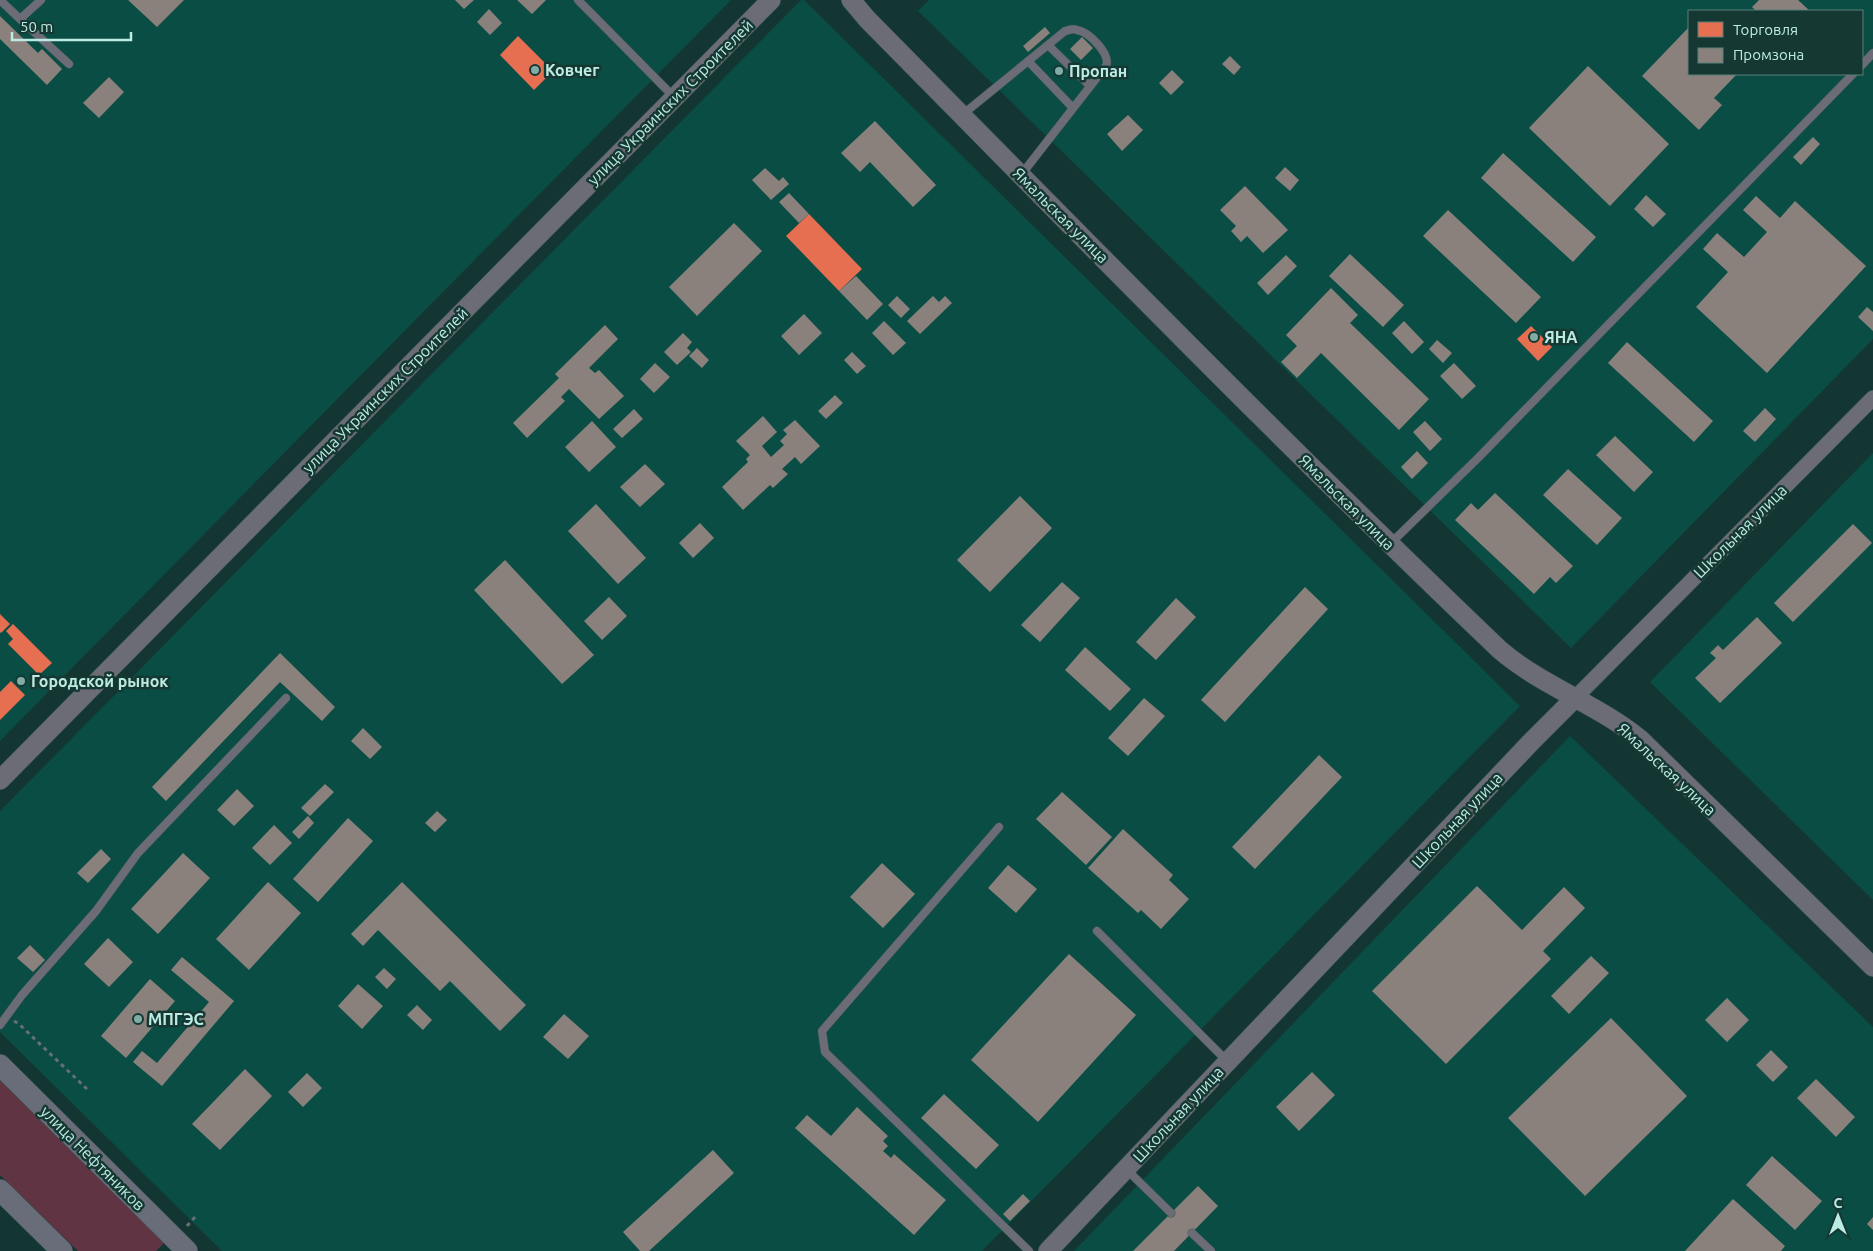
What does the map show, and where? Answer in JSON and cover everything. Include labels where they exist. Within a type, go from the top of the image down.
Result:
[{"type":"main road","name":"улица Нефтяников","points":[[0,1065],[187,1251]]},
{"type":"main road","points":[[0,1190],[62,1251]]},
{"type":"street","name":"улица Украинских Строителей","points":[[0,780],[771,0]]},
{"type":"street","name":"Ямальская улица","points":[[851,0],[867,19],[1389,544],[1516,663],[1611,718],[1640,740],[1871,961]]},
{"type":"street","name":"Школьная улица","points":[[1048,1251],[1531,742],[1873,398]]},
{"type":"lane","points":[[0,0],[69,64]]},
{"type":"lane","points":[[20,19],[41,0]]},
{"type":"lane","points":[[578,0],[671,94]]},
{"type":"lane","points":[[962,115],[1065,31],[1078,30],[1085,33],[1104,51],[1107,62],[1021,174]]},
{"type":"lane","points":[[1048,45],[1090,86]]},
{"type":"lane","points":[[1863,64],[1873,53]]},
{"type":"lane","points":[[1028,61],[1073,108]]},
{"type":"lane","points":[[1389,544],[1478,458],[1852,75]]},
{"type":"lane","points":[[0,1025],[7,1018],[22,995],[96,911],[138,853],[286,698]]},
{"type":"lane","points":[[999,827],[822,1031],[825,1052],[1029,1251]]},
{"type":"lane","points":[[1097,931],[1228,1062]]},
{"type":"lane","points":[[1126,1168],[1171,1213]]},
{"type":"lane","points":[[1192,1233],[1211,1251]]},
{"type":"path","points":[[7,1018],[19,1024],[87,1089]]},
{"type":"shaded area","points":[[0,0],[731,0],[0,741]]},
{"type":"shaded area","points":[[801,0],[804,0],[1520,706],[982,1251],[222,1251],[0,1032],[0,811]]},
{"type":"shaded area","points":[[929,0],[1873,0],[1873,339],[1571,648],[918,11]]},
{"type":"shaded area","points":[[1873,453],[1873,900],[1650,682]]},
{"type":"shaded area","points":[[1570,736],[1873,1027],[1873,1251],[1074,1251]]},
{"type":"shaded area","points":[[0,1077],[165,1242],[156,1251],[78,1251],[0,1175]]},
{"type":"building: Торговля","points":[[518,36],[553,71],[534,90],[500,55]]},
{"type":"building: Торговля","points":[[809,214],[862,269],[839,291],[786,236]]},
{"type":"building: Торговля","points":[[1531,326],[1552,347],[1538,361],[1517,339]]},
{"type":"building: Торговля","points":[[0,614],[10,624],[1,633],[0,632]]},
{"type":"building: Торговля","points":[[13,624],[52,663],[39,675],[8,644],[13,639],[6,631]]},
{"type":"building: Торговля","points":[[11,681],[25,695],[0,720],[0,692]]},
{"type":"building: Промзона","points":[[128,0],[184,0],[157,27]]},
{"type":"building: Промзона","points":[[455,0],[474,0],[464,9]]},
{"type":"building: Промзона","points":[[517,0],[546,0],[532,14]]},
{"type":"building: Промзона","points":[[1759,0],[1798,0],[1809,10],[1755,10],[1752,7]]},
{"type":"building: Промзона","points":[[489,9],[502,23],[490,35],[477,22]]},
{"type":"building: Промзона","points":[[0,16],[38,53],[42,49],[62,69],[47,85],[0,39]]},
{"type":"building: Промзона","points":[[1045,27],[1050,33],[1028,52],[1023,46]]},
{"type":"building: Промзона","points":[[1688,28],[1688,75],[1736,75],[1714,98],[1722,105],[1699,130],[1642,76]]},
{"type":"building: Промзона","points":[[1082,37],[1093,48],[1081,60],[1070,49]]},
{"type":"building: Промзона","points":[[1230,56],[1241,67],[1234,75],[1222,64]]},
{"type":"building: Промзона","points":[[1588,66],[1669,144],[1610,206],[1529,128]]},
{"type":"building: Промзона","points":[[1172,70],[1184,82],[1171,95],[1159,83]]},
{"type":"building: Промзона","points":[[109,77],[124,92],[99,118],[83,103]]},
{"type":"building: Промзона","points":[[1128,115],[1143,130],[1122,151],[1107,134]]},
{"type":"building: Промзона","points":[[875,121],[936,185],[913,207],[870,162],[860,172],[841,153]]},
{"type":"building: Промзона","points":[[1813,137],[1820,144],[1801,165],[1793,157]]},
{"type":"building: Промзона","points":[[1503,153],[1596,237],[1573,262],[1481,178]]},
{"type":"building: Промзона","points":[[1285,167],[1299,180],[1290,191],[1275,178]]},
{"type":"building: Промзона","points":[[765,168],[779,181],[783,177],[789,184],[771,200],[752,180]]},
{"type":"building: Промзона","points":[[1245,186],[1288,230],[1263,253],[1247,236],[1241,242],[1231,231],[1236,226],[1220,210]]},
{"type":"building: Промзона","points":[[789,193],[809,214],[799,223],[779,202]]},
{"type":"building: Промзона","points":[[1646,195],[1666,214],[1653,227],[1634,209]]},
{"type":"building: Промзона","points":[[1756,196],[1780,218],[1795,201],[1866,266],[1767,373],[1696,307],[1728,272],[1703,249],[1717,233],[1744,257],[1767,232],[1743,210]]},
{"type":"building: Промзона","points":[[1448,210],[1541,297],[1516,323],[1423,236]]},
{"type":"building: Промзона","points":[[734,223],[762,251],[697,316],[669,287]]},
{"type":"building: Промзона","points":[[1350,254],[1404,305],[1383,327],[1329,276]]},
{"type":"building: Промзона","points":[[1286,255],[1297,266],[1268,295],[1257,283]]},
{"type":"building: Промзона","points":[[856,276],[883,304],[867,320],[839,291]]},
{"type":"building: Промзона","points":[[1331,288],[1358,315],[1350,323],[1429,399],[1399,430],[1321,353],[1297,378],[1281,362],[1297,346],[1286,335]]},
{"type":"building: Промзона","points":[[897,296],[910,309],[901,318],[888,305]]},
{"type":"building: Промзона","points":[[933,296],[939,302],[945,296],[952,303],[920,334],[907,321]]},
{"type":"building: Промзона","points":[[1867,307],[1873,312],[1873,331],[1858,317]]},
{"type":"building: Промзона","points":[[804,314],[822,333],[799,355],[781,336]]},
{"type":"building: Промзона","points":[[884,321],[906,343],[893,355],[872,333]]},
{"type":"building: Промзона","points":[[1404,321],[1424,342],[1412,354],[1392,333]]},
{"type":"building: Промзона","points":[[605,325],[618,339],[589,368],[595,373],[599,370],[624,396],[599,419],[569,389],[561,397],[565,401],[527,438],[513,423],[559,378],[555,374]]},
{"type":"building: Промзона","points":[[683,333],[692,342],[687,348],[691,352],[677,365],[664,352]]},
{"type":"building: Промзона","points":[[1437,340],[1452,353],[1443,363],[1429,349]]},
{"type":"building: Промзона","points":[[1627,342],[1713,421],[1694,442],[1608,363]]},
{"type":"building: Промзона","points":[[697,348],[709,360],[702,368],[689,356]]},
{"type":"building: Промзона","points":[[852,352],[866,366],[857,374],[844,360]]},
{"type":"building: Промзона","points":[[655,363],[670,377],[654,393],[640,379]]},
{"type":"building: Промзона","points":[[1454,363],[1476,386],[1462,399],[1440,376]]},
{"type":"building: Промзона","points":[[835,395],[843,403],[826,419],[818,411]]},
{"type":"building: Промзона","points":[[1765,408],[1776,419],[1755,442],[1743,431]]},
{"type":"building: Промзона","points":[[634,409],[643,419],[622,438],[613,429]]},
{"type":"building: Промзона","points":[[763,416],[777,432],[762,446],[771,457],[784,445],[780,441],[787,434],[783,430],[795,420],[820,446],[801,464],[795,457],[782,469],[788,474],[773,488],[770,485],[743,510],[722,487],[748,462],[746,459],[750,455],[736,441]]},
{"type":"building: Промзона","points":[[592,421],[616,447],[589,472],[565,447]]},
{"type":"building: Промзона","points":[[1425,421],[1442,439],[1430,451],[1413,432]]},
{"type":"building: Промзона","points":[[1615,436],[1653,472],[1634,492],[1596,455]]},
{"type":"building: Промзона","points":[[1417,451],[1428,463],[1412,479],[1401,467]]},
{"type":"building: Промзона","points":[[645,464],[665,484],[640,507],[620,487]]},
{"type":"building: Промзона","points":[[1568,469],[1622,518],[1597,545],[1543,495]]},
{"type":"building: Промзона","points":[[1495,493],[1573,566],[1556,583],[1550,577],[1534,594],[1455,520],[1471,503],[1478,510]]},
{"type":"building: Промзона","points":[[1020,496],[1052,528],[990,592],[957,560]]},
{"type":"building: Промзона","points":[[596,504],[646,558],[618,584],[568,531]]},
{"type":"building: Промзона","points":[[700,523],[714,538],[693,558],[679,543]]},
{"type":"building: Промзона","points":[[1853,524],[1872,543],[1793,622],[1774,603]]},
{"type":"building: Промзона","points":[[505,560],[594,655],[562,684],[474,590]]},
{"type":"building: Промзона","points":[[1062,582],[1080,598],[1040,642],[1021,625]]},
{"type":"building: Промзона","points":[[1305,587],[1328,609],[1225,722],[1201,700]]},
{"type":"building: Промзона","points":[[609,597],[627,616],[602,640],[584,621]]},
{"type":"building: Промзона","points":[[1176,598],[1196,617],[1156,660],[1136,642]]},
{"type":"building: Промзона","points":[[1757,617],[1782,643],[1720,703],[1695,678],[1716,658],[1710,653],[1718,645],[1723,650]]},
{"type":"building: Промзона","points":[[1085,647],[1131,689],[1110,711],[1065,670]]},
{"type":"building: Промзона","points":[[280,653],[335,707],[322,721],[280,682],[166,801],[152,787]]},
{"type":"building: Промзона","points":[[1144,698],[1165,716],[1128,756],[1108,738]]},
{"type":"building: Промзона","points":[[363,728],[382,747],[370,759],[351,741]]},
{"type":"building: Промзона","points":[[1319,755],[1342,777],[1255,869],[1232,847]]},
{"type":"building: Промзона","points":[[325,784],[334,792],[310,816],[301,808]]},
{"type":"building: Промзона","points":[[237,789],[254,806],[234,826],[217,810]]},
{"type":"building: Промзона","points":[[1062,792],[1112,837],[1086,865],[1036,819]]},
{"type":"building: Промзона","points":[[437,811],[447,820],[435,832],[425,823]]},
{"type":"building: Промзона","points":[[308,816],[314,823],[299,839],[292,832]]},
{"type":"building: Промзона","points":[[348,818],[373,841],[318,902],[293,879]]},
{"type":"building: Промзона","points":[[274,825],[292,843],[270,865],[252,848]]},
{"type":"building: Промзона","points":[[1123,829],[1173,875],[1169,880],[1189,899],[1161,929],[1141,910],[1138,913],[1088,868]]},
{"type":"building: Промзона","points":[[101,849],[111,859],[88,883],[77,873]]},
{"type":"building: Промзона","points":[[183,853],[210,878],[158,934],[131,909]]},
{"type":"building: Промзона","points":[[882,863],[915,894],[883,928],[850,897]]},
{"type":"building: Промзона","points":[[1008,865],[1037,889],[1016,913],[988,888]]},
{"type":"building: Промзона","points":[[268,882],[301,913],[249,970],[216,939]]},
{"type":"building: Промзона","points":[[402,882],[526,1005],[500,1031],[450,981],[440,991],[378,930],[363,946],[351,934]]},
{"type":"building: Промзона","points":[[1477,886],[1522,930],[1564,887],[1585,908],[1543,951],[1551,959],[1446,1064],[1372,991]]},
{"type":"building: Промзона","points":[[108,938],[133,962],[109,987],[84,964]]},
{"type":"building: Промзона","points":[[30,945],[45,960],[33,972],[17,958]]},
{"type":"building: Промзона","points":[[1069,954],[1136,1015],[1038,1122],[971,1060]]},
{"type":"building: Промзона","points":[[1591,956],[1609,973],[1569,1014],[1551,996]]},
{"type":"building: Промзона","points":[[182,957],[234,1001],[162,1086],[133,1062],[142,1051],[157,1063],[209,1002],[171,970]]},
{"type":"building: Промзона","points":[[384,968],[396,979],[387,989],[375,977]]},
{"type":"building: Промзона","name":"МПГЭС","points":[[150,979],[175,1001],[126,1058],[101,1036]]},
{"type":"building: Промзона","points":[[358,984],[383,1006],[362,1029],[338,1006]]},
{"type":"building: Промзона","points":[[1727,998],[1749,1020],[1727,1042],[1705,1020]]},
{"type":"building: Промзона","points":[[417,1005],[432,1020],[423,1030],[407,1015]]},
{"type":"building: Промзона","points":[[564,1014],[589,1036],[568,1059],[543,1037]]},
{"type":"building: Промзона","points":[[1611,1018],[1687,1096],[1585,1196],[1508,1118]]},
{"type":"building: Промзона","points":[[1771,1050],[1788,1067],[1773,1082],[1756,1065]]},
{"type":"building: Промзона","points":[[245,1069],[272,1096],[220,1150],[192,1124]]},
{"type":"building: Промзона","points":[[1312,1072],[1335,1095],[1299,1131],[1276,1107]]},
{"type":"building: Промзона","points":[[307,1073],[322,1088],[303,1107],[288,1092]]},
{"type":"building: Промзона","points":[[1816,1079],[1855,1117],[1836,1137],[1797,1098]]},
{"type":"building: Промзона","points":[[944,1094],[999,1145],[976,1169],[921,1118]]},
{"type":"building: Промзона","points":[[857,1107],[888,1136],[883,1141],[888,1146],[883,1151],[891,1158],[894,1154],[946,1200],[914,1235],[795,1128],[807,1115],[831,1136]]},
{"type":"building: Промзона","points":[[713,1150],[734,1173],[649,1251],[640,1251],[623,1232]]},
{"type":"building: Промзона","points":[[1772,1156],[1822,1201],[1795,1230],[1746,1185]]},
{"type":"building: Промзона","points":[[1198,1186],[1218,1206],[1174,1251],[1133,1251]]},
{"type":"building: Промзона","points":[[1023,1194],[1030,1201],[1010,1221],[1003,1214]]},
{"type":"building: Промзона","points":[[1733,1199],[1785,1246],[1781,1251],[1685,1251]]},
{"type":"building: Промзона","points":[[1873,1217],[1873,1230],[1867,1224]]},
{"type":"place","name":"Ковчег","points":[[535,70]]},
{"type":"place","name":"Пропан","points":[[1059,71]]},
{"type":"place","name":"ЯНА","points":[[1534,337]]},
{"type":"place","name":"Городской рынок","points":[[21,681]]},
{"type":"place","name":"МПГЭС","points":[[138,1019]]}]
